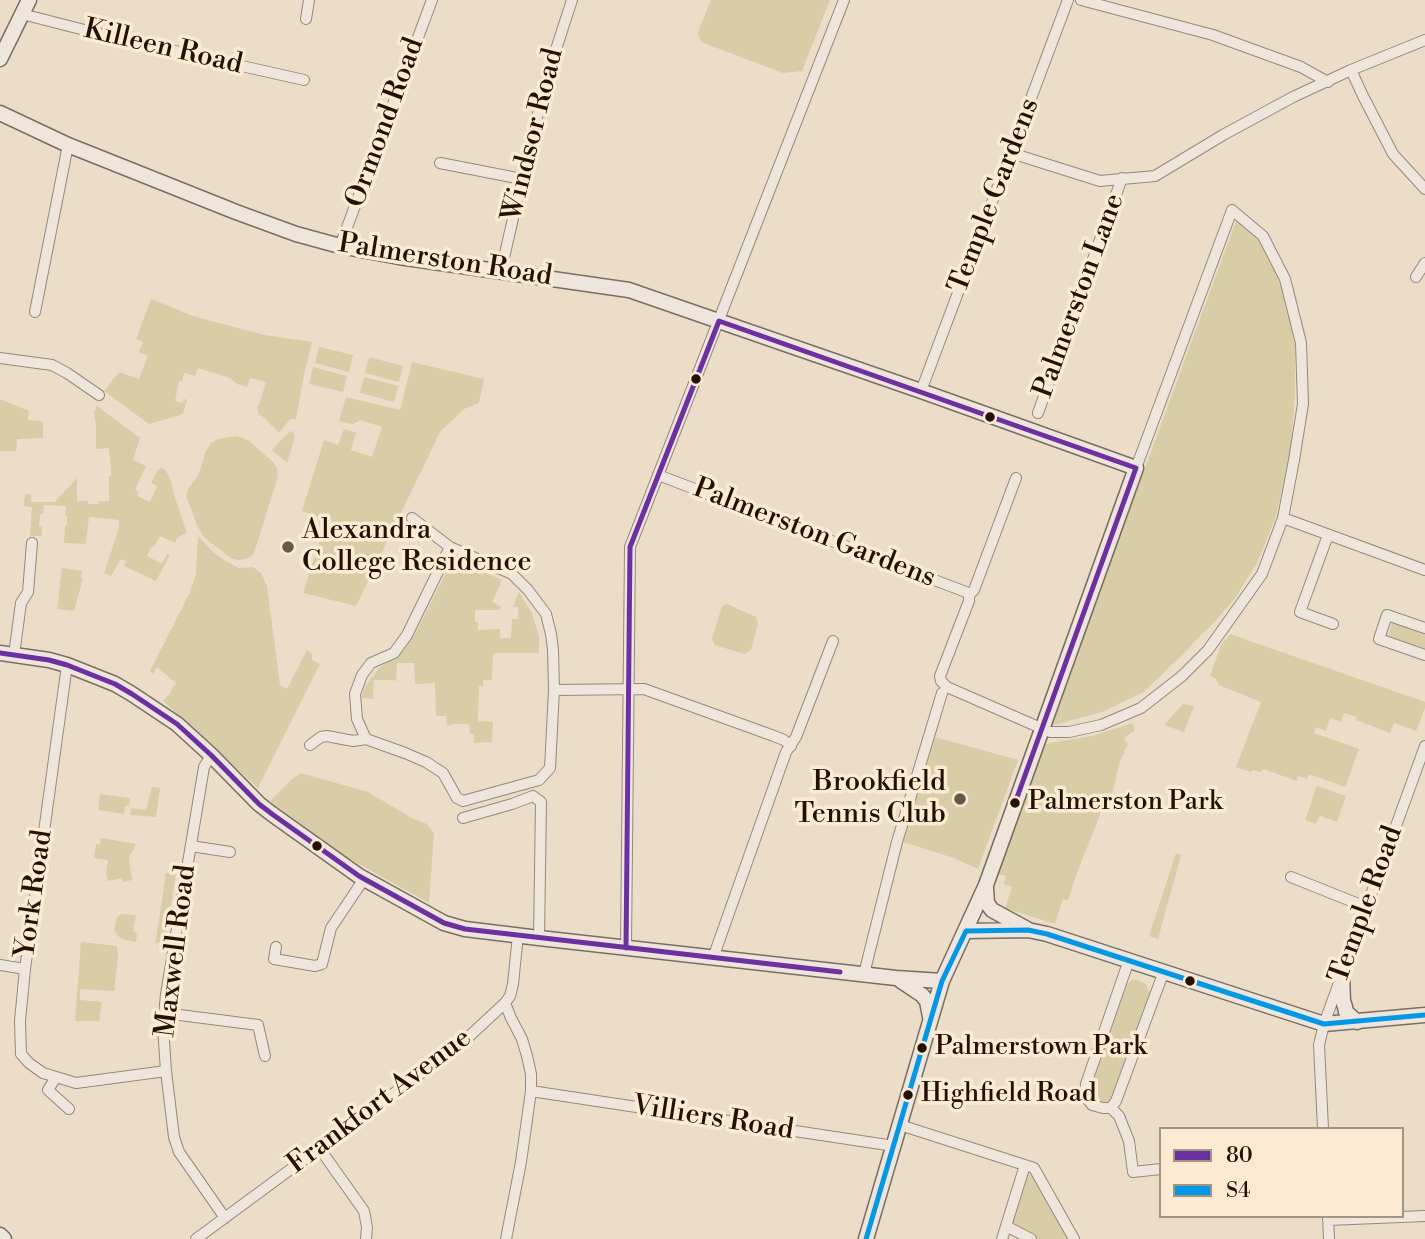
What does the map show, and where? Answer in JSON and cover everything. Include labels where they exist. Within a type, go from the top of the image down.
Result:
[{"type":"street","points":[[0,59],[29,0]]},
{"type":"street","points":[[306,19],[309,0]]},
{"type":"street","name":"Ormond Road","points":[[341,246],[432,0]]},
{"type":"street","name":"Windsor Road","points":[[501,271],[547,77],[572,0]]},
{"type":"street","points":[[626,948],[630,547],[844,0]]},
{"type":"street","name":"Temple Gardens","points":[[921,391],[1068,0]]},
{"type":"street","points":[[1081,0],[1213,35],[1300,67],[1328,82]]},
{"type":"street","name":"Killeen Road","points":[[22,14],[304,80]]},
{"type":"street","points":[[1011,153],[1100,181],[1155,176],[1293,97],[1425,40]]},
{"type":"street","points":[[1351,70],[1393,154],[1425,189]]},
{"type":"street","name":"Palmerston Road","points":[[0,113],[68,145],[296,234],[399,257],[629,290],[1136,468]]},
{"type":"street","points":[[35,312],[68,145]]},
{"type":"street","points":[[440,163],[522,179]]},
{"type":"street","name":"Palmerston Lane","points":[[1038,413],[1122,178]]},
{"type":"street","points":[[866,1239],[942,981],[986,885],[1041,728],[1232,210],[1263,236],[1285,279],[1301,343],[1303,404],[1283,518],[1262,575],[1208,650],[1182,676],[1141,708],[1101,724],[1069,732],[1050,732],[1041,728]]},
{"type":"street","points":[[1416,277],[1425,263]]},
{"type":"street","points":[[0,358],[52,365],[99,395]]},
{"type":"street","name":"Palmerston Gardens","points":[[658,475],[969,595]]},
{"type":"street","name":"Palmerston Gardens","points":[[1016,478],[940,676],[947,687],[1041,728]]},
{"type":"street","points":[[310,746],[321,737],[327,736],[353,741],[366,739],[426,762],[443,773],[452,792],[463,801],[539,780],[550,768],[554,690],[551,634],[546,614],[512,574],[450,547],[412,518]]},
{"type":"street","points":[[1283,518],[1425,570]]},
{"type":"street","points":[[1328,535],[1300,612],[1333,624]]},
{"type":"street","points":[[32,543],[28,592],[21,603],[7,654],[67,665],[115,684],[132,694],[177,724],[260,805],[365,880],[444,923],[465,929],[539,938],[942,981]]},
{"type":"street","points":[[366,739],[357,719],[355,694],[362,675],[371,663],[394,653],[407,635],[450,547]]},
{"type":"street","points":[[1425,628],[1387,615],[1379,639],[1425,655]]},
{"type":"street","points":[[713,957],[786,752],[796,737],[833,641]]},
{"type":"street","name":"York Road","points":[[67,665],[25,968],[20,1021],[21,1054],[43,1073],[76,1083],[166,1071]]},
{"type":"street","points":[[554,690],[644,689],[774,736],[791,746]]},
{"type":"street","points":[[864,974],[897,842],[942,693]]},
{"type":"street","name":"Temple Road","points":[[1323,1127],[1319,1045],[1324,1024],[1425,746]]},
{"type":"street","name":"Maxwell Road","points":[[211,755],[204,767],[163,1026],[174,1137],[179,1152],[225,1218]]},
{"type":"street","points":[[463,818],[533,796],[541,802],[539,938]]},
{"type":"street","points":[[191,846],[230,852]]},
{"type":"street","points":[[1291,877],[1366,907]]},
{"type":"street","points":[[276,947],[274,959],[315,966],[322,964],[331,928],[365,880]]},
{"type":"street","points":[[986,885],[987,903],[992,910],[1028,930]]},
{"type":"street","points":[[966,932],[1028,930],[1047,934],[1324,1024],[1425,1015]]},
{"type":"street","points":[[506,1239],[531,1091],[531,1074],[522,1039],[505,1003],[513,984],[517,935]]},
{"type":"street","points":[[1129,960],[1084,1096],[1092,1105],[1111,1108],[1119,1116],[1129,1141],[1133,1172],[1159,1169]]},
{"type":"street","points":[[0,965],[25,968]]},
{"type":"street","points":[[1111,1108],[1116,1101],[1164,971]]},
{"type":"street","points":[[1342,975],[1346,1012],[1357,1022]]},
{"type":"street","points":[[896,978],[927,1000],[931,1019]]},
{"type":"street","name":"Frankfort Avenue","points":[[196,1239],[462,1043],[505,1003]]},
{"type":"street","points":[[164,1013],[258,1025],[265,1056]]},
{"type":"street","points":[[55,1077],[48,1090],[69,1109]]},
{"type":"street","name":"Villiers Road","points":[[531,1091],[894,1146]]},
{"type":"street","points":[[900,1125],[1034,1168],[1074,1239]]},
{"type":"street","points":[[320,1149],[364,1211],[366,1239]]},
{"type":"street","points":[[1002,1239],[1025,1164]]},
{"type":"street","points":[[1404,1216],[1425,1216]]},
{"type":"street","points":[[1328,1218],[1329,1239]]},
{"type":"street","points":[[1006,1226],[1031,1239]]},
{"type":"street","points":[[0,1235],[4,1239]]},
{"type":"shaded area","points":[[711,0],[830,0],[802,71],[783,73],[701,42],[699,29]]},
{"type":"shaded area","name":"Palmerston Park","points":[[1236,221],[1242,222],[1261,239],[1288,308],[1295,344],[1291,451],[1276,516],[1257,563],[1235,598],[1142,693],[1102,712],[1050,726]]},
{"type":"shaded area","points":[[151,299],[196,317],[265,335],[312,342],[296,419],[290,419],[279,433],[259,416],[257,406],[266,382],[250,378],[247,387],[230,378],[198,368],[195,376],[184,373],[182,381],[179,381],[175,401],[183,403],[184,399],[187,400],[183,414],[149,424],[104,391],[119,372],[139,379],[148,356],[139,352],[143,342],[136,339]]},
{"type":"shaded area","points":[[319,347],[353,355],[349,372],[315,363]]},
{"type":"shaded area","points":[[369,357],[403,366],[399,382],[365,373]]},
{"type":"shaded area","points":[[412,362],[484,379],[479,403],[464,409],[440,432],[356,606],[303,593],[322,534],[337,538],[342,524],[302,511],[324,440],[338,445],[344,429],[356,433],[351,450],[372,457],[382,427],[361,420],[353,424],[339,421],[346,397],[400,410]]},
{"type":"shaded area","points":[[313,367],[347,376],[343,392],[309,384]]},
{"type":"shaded area","points":[[364,377],[398,386],[394,402],[360,393]]},
{"type":"shaded area","points":[[0,399],[29,411],[28,420],[43,421],[43,438],[17,439],[16,451],[0,451]]},
{"type":"shaded area","points":[[97,406],[140,438],[133,460],[146,466],[135,490],[139,492],[137,496],[150,502],[157,486],[151,483],[161,468],[168,474],[173,488],[187,533],[178,537],[175,543],[160,536],[154,547],[151,547],[147,556],[162,564],[167,554],[170,555],[156,581],[124,566],[126,561],[121,559],[111,576],[104,573],[119,528],[119,520],[89,517],[86,544],[64,543],[66,506],[44,505],[39,526],[42,527],[42,536],[30,536],[32,507],[24,506],[25,494],[31,495],[31,502],[55,502],[77,478],[77,501],[99,504],[99,501],[109,501],[109,448],[96,449],[94,412]]},
{"type":"shaded area","points":[[290,431],[295,437],[287,463],[272,450]]},
{"type":"shaded area","points":[[237,436],[248,440],[273,462],[278,476],[252,556],[238,560],[230,558],[203,536],[186,496],[198,476],[211,443]]},
{"type":"shaded area","points":[[198,536],[226,561],[239,568],[253,567],[261,573],[267,586],[280,685],[287,689],[307,650],[312,654],[312,660],[320,664],[258,788],[163,701],[176,683],[157,667],[153,674],[150,671],[190,592],[196,574]]},
{"type":"shaded area","points":[[460,561],[502,580],[492,602],[502,607],[498,610],[475,610],[478,630],[500,629],[500,638],[511,638],[512,619],[518,619],[518,607],[513,607],[519,592],[532,613],[539,637],[539,653],[493,653],[492,680],[483,680],[483,686],[479,686],[478,721],[493,722],[492,742],[474,743],[474,734],[470,734],[469,724],[447,726],[446,716],[436,716],[435,683],[415,684],[414,663],[397,663],[396,681],[374,680],[373,699],[361,698],[364,688],[379,668],[399,654],[415,634],[450,565]]},
{"type":"shaded area","points":[[62,568],[82,571],[83,578],[74,611],[57,609]]},
{"type":"shaded area","points":[[727,604],[756,617],[758,624],[751,650],[744,654],[715,645],[712,639],[722,606]]},
{"type":"shaded area","points":[[1393,621],[1425,633],[1425,651],[1387,638]]},
{"type":"shaded area","points":[[1230,634],[1425,702],[1416,731],[1394,723],[1390,733],[1344,713],[1341,722],[1330,718],[1326,731],[1316,727],[1314,733],[1359,749],[1345,787],[1309,774],[1307,779],[1298,776],[1297,781],[1263,769],[1261,772],[1251,772],[1236,767],[1261,702],[1219,685],[1215,678],[1210,676],[1221,645]]},
{"type":"shaded area","points":[[1183,704],[1194,706],[1184,732],[1164,725]]},
{"type":"shaded area","points":[[1132,723],[1135,730],[1124,738],[1128,744],[1120,761],[1108,811],[1102,810],[1068,900],[1063,899],[1055,924],[1005,908],[1012,887],[1004,884],[1006,876],[998,874],[1045,744],[1092,736]]},
{"type":"shaded area","name":"Brookfield Tennis Club","points":[[935,737],[1018,760],[978,869],[954,858],[903,842]]},
{"type":"shaded area","points":[[301,773],[368,792],[427,824],[434,833],[429,903],[348,858],[270,801]]},
{"type":"shaded area","points":[[1317,786],[1346,796],[1337,822],[1320,816],[1316,824],[1305,820]]},
{"type":"shaded area","points":[[152,787],[160,788],[156,817],[130,815],[131,808],[146,810]]},
{"type":"shaded area","points":[[100,794],[130,798],[129,806],[125,806],[124,814],[98,810]]},
{"type":"shaded area","points":[[101,838],[136,844],[129,858],[132,880],[123,882],[122,878],[108,881],[108,860],[94,858],[96,844],[100,845]]},
{"type":"shaded area","points":[[1176,853],[1181,855],[1158,939],[1149,936]]},
{"type":"shaded area","points":[[166,873],[176,874],[165,941],[156,943],[155,946]]},
{"type":"shaded area","points":[[121,914],[136,915],[133,931],[137,934],[136,942],[119,937],[114,930],[117,917]]},
{"type":"shaded area","points":[[81,942],[117,946],[114,991],[80,989],[80,1000],[102,1002],[99,1021],[75,1021]]},
{"type":"shaded area","points":[[1134,979],[1146,984],[1150,993],[1112,1099],[1105,1104],[1096,1101],[1090,1093],[1090,1086],[1125,985]]},
{"type":"shaded area","points":[[1031,1174],[1069,1239],[1038,1239],[1018,1229],[1011,1220],[1026,1175]]},
{"type":"transit line","name":"80","points":[[626,948],[630,547],[719,321],[1136,468],[1015,803]]},
{"type":"transit line","name":"80","points":[[0,653],[67,665],[115,684],[132,694],[177,724],[272,814],[359,876],[444,923],[465,929],[840,972]]},
{"type":"transit line","name":"S4","points":[[966,931],[1028,930],[1047,934],[1324,1024],[1425,1015]]},
{"type":"transit line","name":"S4","points":[[866,1239],[942,981],[966,931]]},
{"type":"place","name":"Alexandra College Residence","points":[[288,547]]},
{"type":"place","name":"Brookfield Tennis Club","points":[[960,799]]},
{"type":"place","name":"Palmerston Park","points":[[1015,803]]},
{"type":"place","name":"Palmerstown Park","points":[[922,1048]]},
{"type":"place","name":"Highfield Road","points":[[908,1095]]}]
